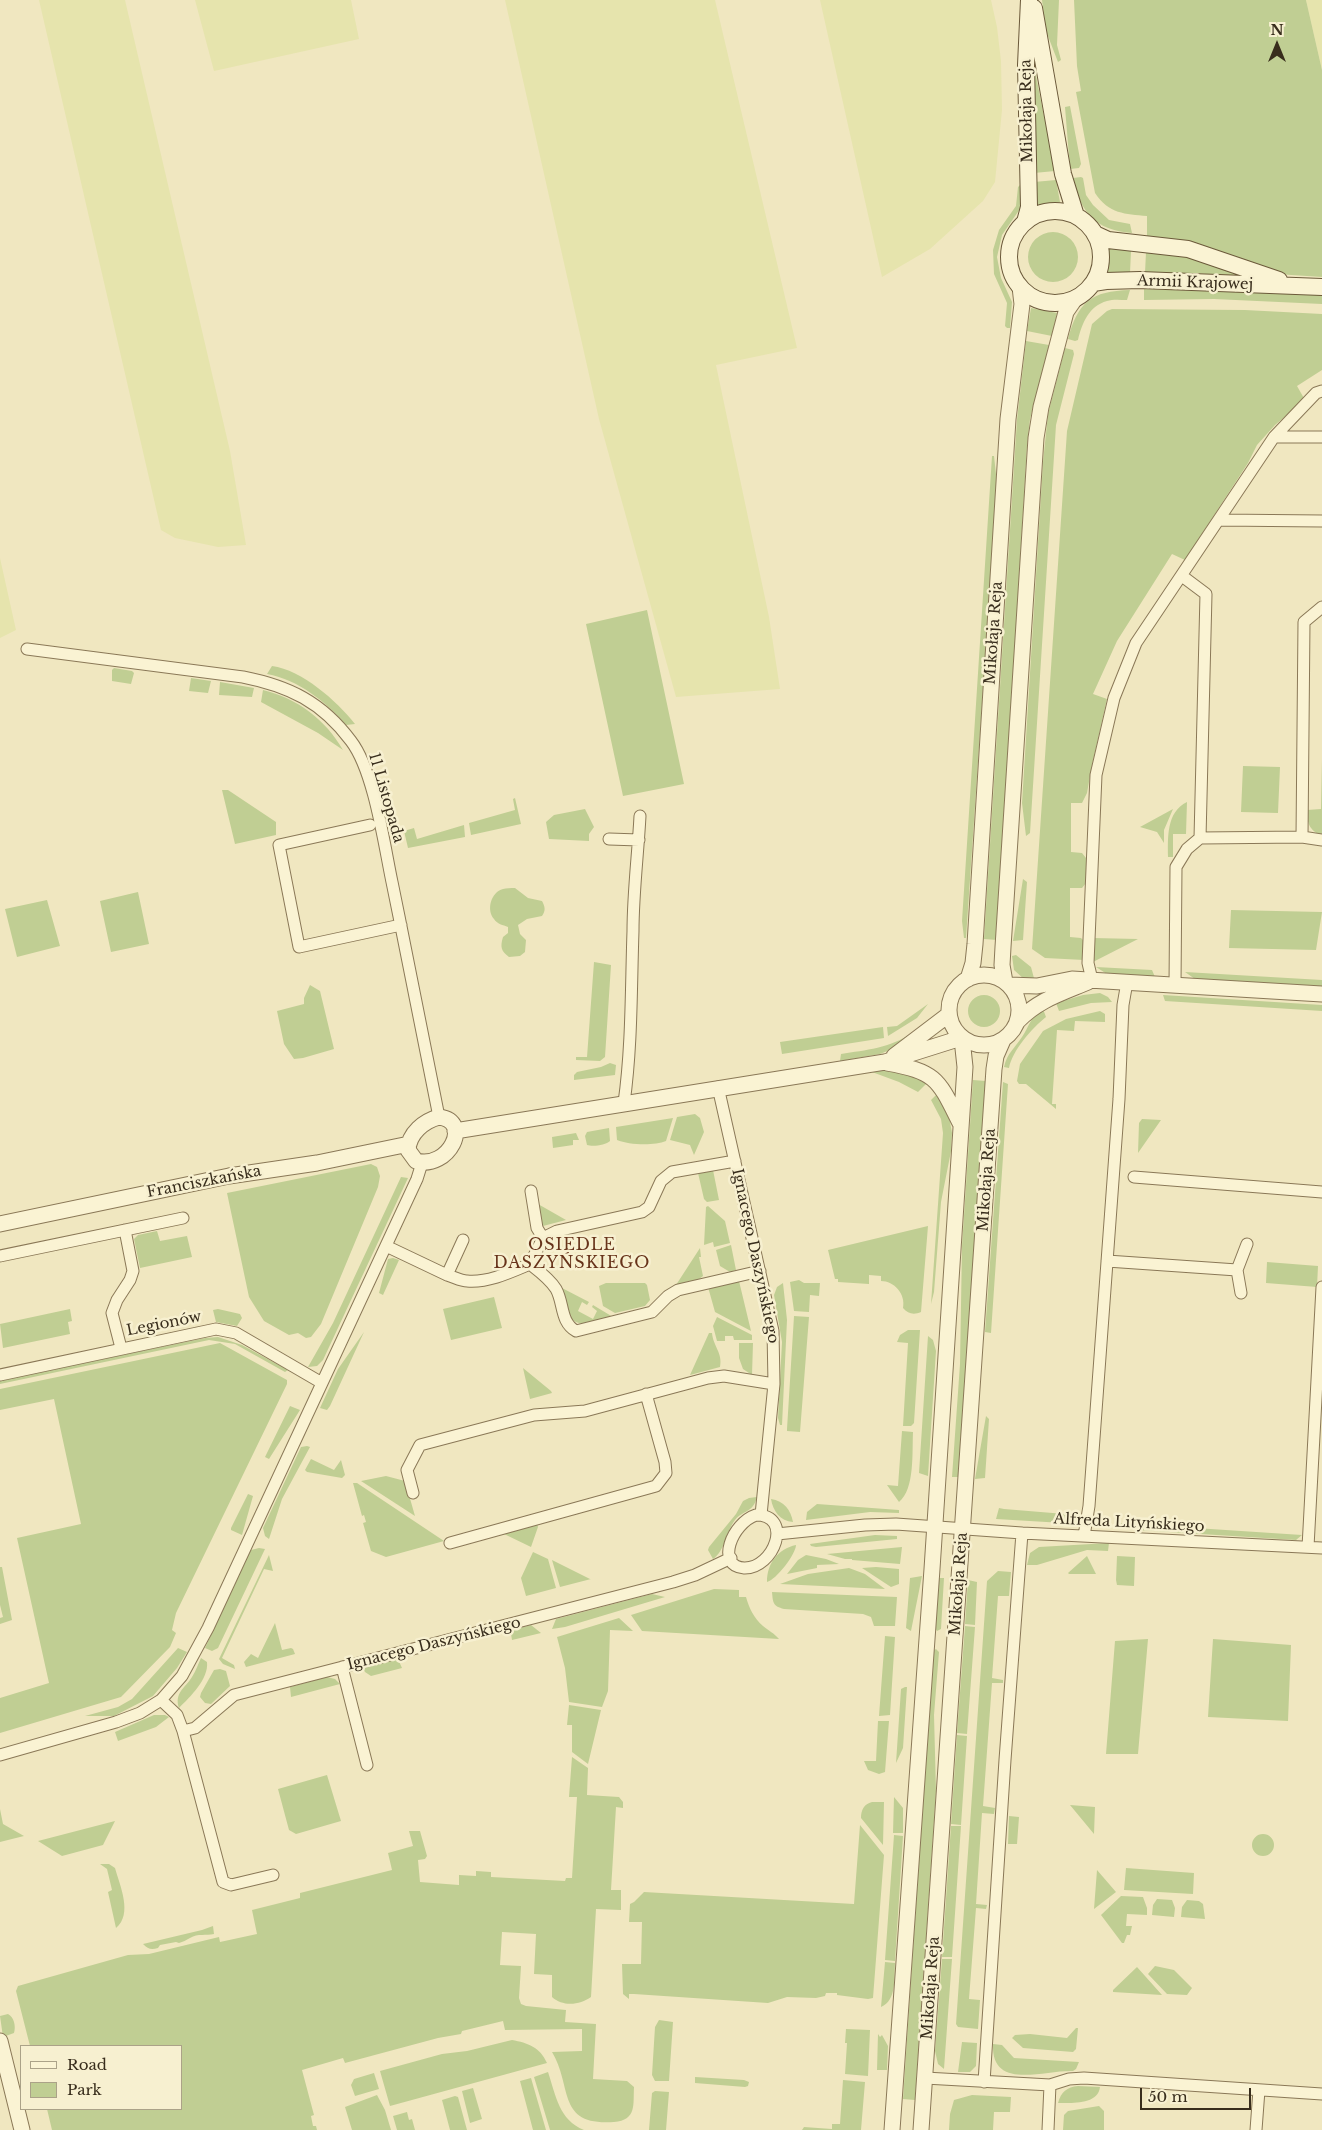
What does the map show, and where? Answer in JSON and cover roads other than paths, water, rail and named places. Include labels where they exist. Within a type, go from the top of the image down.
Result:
[{"type":"main road","name":"Mikołaja Reja","points":[[1031,0],[1063,174],[1076,216]]},
{"type":"main road","name":"Mikołaja Reja","points":[[1025,222],[1029,207],[1026,57],[1031,0]]},
{"type":"main road","points":[[1054,211],[1076,216],[1090,227],[1095,234],[1100,249],[1100,264],[1093,283],[1082,295],[1065,302],[1045,302],[1031,296],[1020,287],[1011,271],[1009,253],[1014,236],[1025,222],[1038,214],[1054,211]]},
{"type":"main road","name":"Armii Krajowej","points":[[1095,234],[1108,240],[1188,249],[1297,286]]},
{"type":"main road","name":"Armii Krajowej","points":[[1093,283],[1140,280],[1322,287]]},
{"type":"street","name":"Mikołaja Reja","points":[[968,979],[975,944],[1008,419],[1022,304],[1020,287]]},
{"type":"street","name":"Mikołaja Reja","points":[[1007,984],[1002,965],[1036,438],[1040,407],[1064,319],[1066,312],[1075,299]]},
{"type":"street","points":[[1092,980],[1088,954],[1096,775],[1114,698],[1136,644],[1274,437],[1316,394],[1322,391]]},
{"type":"street","points":[[1274,437],[1322,438]]},
{"type":"street","points":[[1220,520],[1322,521]]},
{"type":"street","points":[[1182,576],[1206,594],[1200,838]]},
{"type":"street","points":[[1302,837],[1304,622],[1322,607]]},
{"type":"street","name":"11 Listopada","points":[[27,649],[263,681],[289,689],[318,707],[341,730],[360,755],[382,831],[439,1117]]},
{"type":"street","points":[[624,1103],[640,816]]},
{"type":"street","points":[[370,826],[280,845],[299,947],[401,925]]},
{"type":"street","points":[[1175,985],[1176,867],[1187,849],[1200,838],[1302,837],[1322,840]]},
{"type":"street","points":[[609,839],[638,840]]},
{"type":"street","points":[[1018,1020],[1019,1005],[1017,998],[1007,984],[994,976],[985,975],[968,979],[954,990],[950,998],[948,1015],[950,1024],[962,1038],[978,1046],[987,1046],[1004,1040],[1018,1020],[1030,1008],[1092,980]]},
{"type":"street","points":[[1007,984],[1037,986],[1072,979],[1322,994]]},
{"type":"street","points":[[1084,1536],[1089,1506],[1123,1004],[1127,982]]},
{"type":"street","points":[[886,1062],[948,1015]]},
{"type":"street","name":"Mikołaja Reja","points":[[892,2130],[935,1527],[965,1067],[962,1038]]},
{"type":"street","points":[[455,1131],[886,1062],[962,1038]]},
{"type":"street","name":"Mikołaja Reja","points":[[921,2130],[994,1068],[996,1056],[1004,1040]]},
{"type":"street","points":[[886,1062],[921,1071],[935,1079],[940,1084],[960,1124]]},
{"type":"street","name":"Ignacego Daszyńskiego","points":[[718,1088],[774,1331],[774,1384],[761,1515]]},
{"type":"street","points":[[439,1117],[448,1119],[455,1131],[456,1138],[447,1154],[436,1161],[422,1163],[416,1161],[411,1156],[408,1144],[418,1129],[427,1122],[439,1117]]},
{"type":"street","name":"Franciszkańska","points":[[0,1224],[230,1176],[316,1163],[408,1144]]},
{"type":"street","points":[[386,1246],[448,1275],[467,1281],[483,1280],[530,1264],[543,1238],[557,1231],[642,1212],[649,1207],[661,1181],[672,1172],[735,1161]]},
{"type":"street","points":[[0,1756],[116,1722],[140,1712],[161,1700],[182,1676],[197,1652],[417,1179],[422,1163]]},
{"type":"street","points":[[1134,1177],[1322,1192]]},
{"type":"street","points":[[531,1191],[537,1228],[543,1238]]},
{"type":"street","points":[[0,1256],[183,1218]]},
{"type":"street","points":[[120,1348],[112,1313],[133,1272],[125,1230]]},
{"type":"street","points":[[448,1275],[463,1240]]},
{"type":"street","points":[[1241,1293],[1236,1270],[1247,1244]]},
{"type":"street","points":[[1107,1261],[1236,1270]]},
{"type":"street","points":[[530,1264],[557,1290],[565,1319],[569,1327],[576,1331],[652,1312],[668,1296],[678,1290],[760,1271]]},
{"type":"street","points":[[1308,1547],[1322,1287]]},
{"type":"street","name":"Legionów","points":[[0,1375],[216,1329],[236,1333],[322,1382]]},
{"type":"street","points":[[413,1493],[407,1470],[420,1445],[534,1415],[583,1411],[724,1376],[774,1384]]},
{"type":"street","points":[[450,1543],[656,1486],[666,1473],[665,1462],[646,1394]]},
{"type":"street","points":[[761,1515],[773,1521],[777,1534],[771,1552],[754,1566],[738,1566],[730,1558],[729,1546],[736,1530],[745,1520],[761,1515]]},
{"type":"street","name":"Alfreda Lityńskiego","points":[[777,1534],[865,1525],[896,1524],[1022,1534],[1322,1548]]},
{"type":"street","points":[[984,2082],[1022,1534]]},
{"type":"street","name":"Ignacego Daszyńskiego","points":[[183,1732],[196,1728],[234,1695],[673,1582],[695,1575],[730,1558]]},
{"type":"street","points":[[342,1667],[367,1765]]},
{"type":"street","points":[[161,1700],[176,1715],[183,1732],[223,1882],[231,1885],[273,1875]]},
{"type":"street","points":[[0,2041],[22,2130]]},
{"type":"street","points":[[925,2078],[1050,2085],[1069,2079],[1084,2078],[1322,2094]]},
{"type":"street","points":[[1048,2130],[1050,2085]]},
{"type":"street","points":[[1256,2130],[1259,2090]]},
{"type":"district","name":"OSIEDLE DASZYŃSKIEGO","points":[[572,1254]]}]
